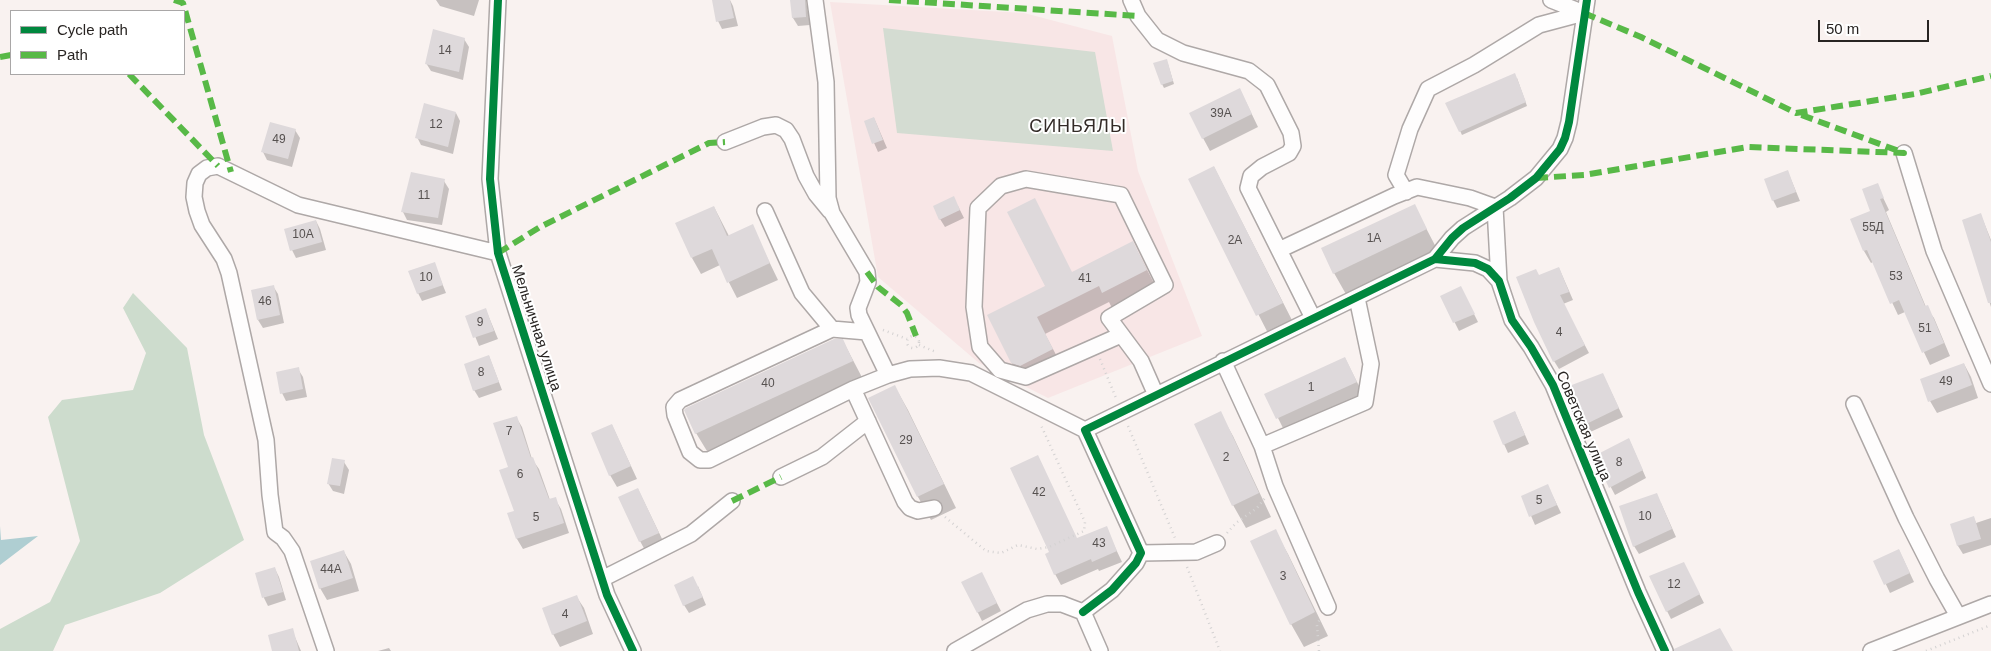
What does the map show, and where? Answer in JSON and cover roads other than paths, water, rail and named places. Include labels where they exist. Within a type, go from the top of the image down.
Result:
[{"type":"street","name":"Мельничная улица","points":[[498,0],[490,179],[498,253],[607,596],[633,651]]},
{"type":"street","points":[[815,0],[826,82],[828,198],[832,213]]},
{"type":"street","points":[[1131,0],[1138,16],[1157,40],[1183,53],[1248,71],[1267,85],[1291,133],[1293,146],[1289,153],[1262,167],[1252,176],[1248,188],[1313,318]]},
{"type":"street","points":[[1551,0],[1585,7]]},
{"type":"street","points":[[1406,192],[1396,175],[1410,129],[1428,89],[1474,65],[1539,24],[1585,7]]},
{"type":"street","points":[[1085,430],[1435,258],[1452,238],[1536,178],[1560,149],[1565,138],[1569,122],[1585,7]]},
{"type":"street","points":[[725,142],[763,127],[776,125],[786,130],[792,139],[806,176],[816,194],[832,213],[867,272],[868,282],[858,308],[859,315],[888,375]]},
{"type":"street","points":[[1904,153],[1934,251],[1991,384]]},
{"type":"street","name":"Мельничная улица","points":[[326,651],[292,551],[283,538],[275,532],[266,440],[229,273],[224,259],[202,225],[194,197],[195,183],[199,174],[207,168],[218,166],[298,205],[498,253]]},
{"type":"street","points":[[1121,335],[1026,376],[1000,370],[980,347],[974,307],[978,208],[1001,186],[1026,179],[1121,195],[1165,285],[1109,318],[1141,361],[1156,395]]},
{"type":"street","points":[[1279,250],[1417,187],[1470,198],[1495,207]]},
{"type":"street","name":"Советская улица","points":[[1495,207],[1499,281],[1512,320],[1531,347],[1553,385],[1638,592],[1665,651]]},
{"type":"street","points":[[765,211],[802,293],[832,329]]},
{"type":"street","points":[[1435,258],[1475,263],[1488,269],[1499,281]]},
{"type":"street","points":[[1262,446],[1366,402],[1371,364],[1357,298]]},
{"type":"street","points":[[867,332],[832,329],[680,400],[674,407],[675,415],[690,452],[700,460],[709,460],[853,389],[888,375],[910,369],[939,368],[970,373],[1085,430],[1141,553]]},
{"type":"street","points":[[1223,361],[1262,446],[1275,486],[1328,607]]},
{"type":"street","points":[[853,389],[905,502],[910,508],[918,510],[934,508]]},
{"type":"street","points":[[1854,404],[1937,580],[1958,616]]},
{"type":"street","points":[[781,477],[822,457],[868,421]]},
{"type":"street","points":[[602,579],[692,534],[732,501]]},
{"type":"street","points":[[1141,553],[1157,551],[1196,552],[1207,549],[1217,543]]},
{"type":"street","points":[[1083,612],[1112,590],[1136,563],[1141,553]]},
{"type":"street","points":[[955,651],[1027,610],[1047,604],[1062,604],[1083,612],[1100,651]]},
{"type":"street","points":[[1871,651],[1991,604]]},
{"type":"water","points":[[0,526],[1,540],[38,536],[0,565]]},
{"type":"district","name":"СИНЬЯЛЫ","points":[[1078,127]]}]
